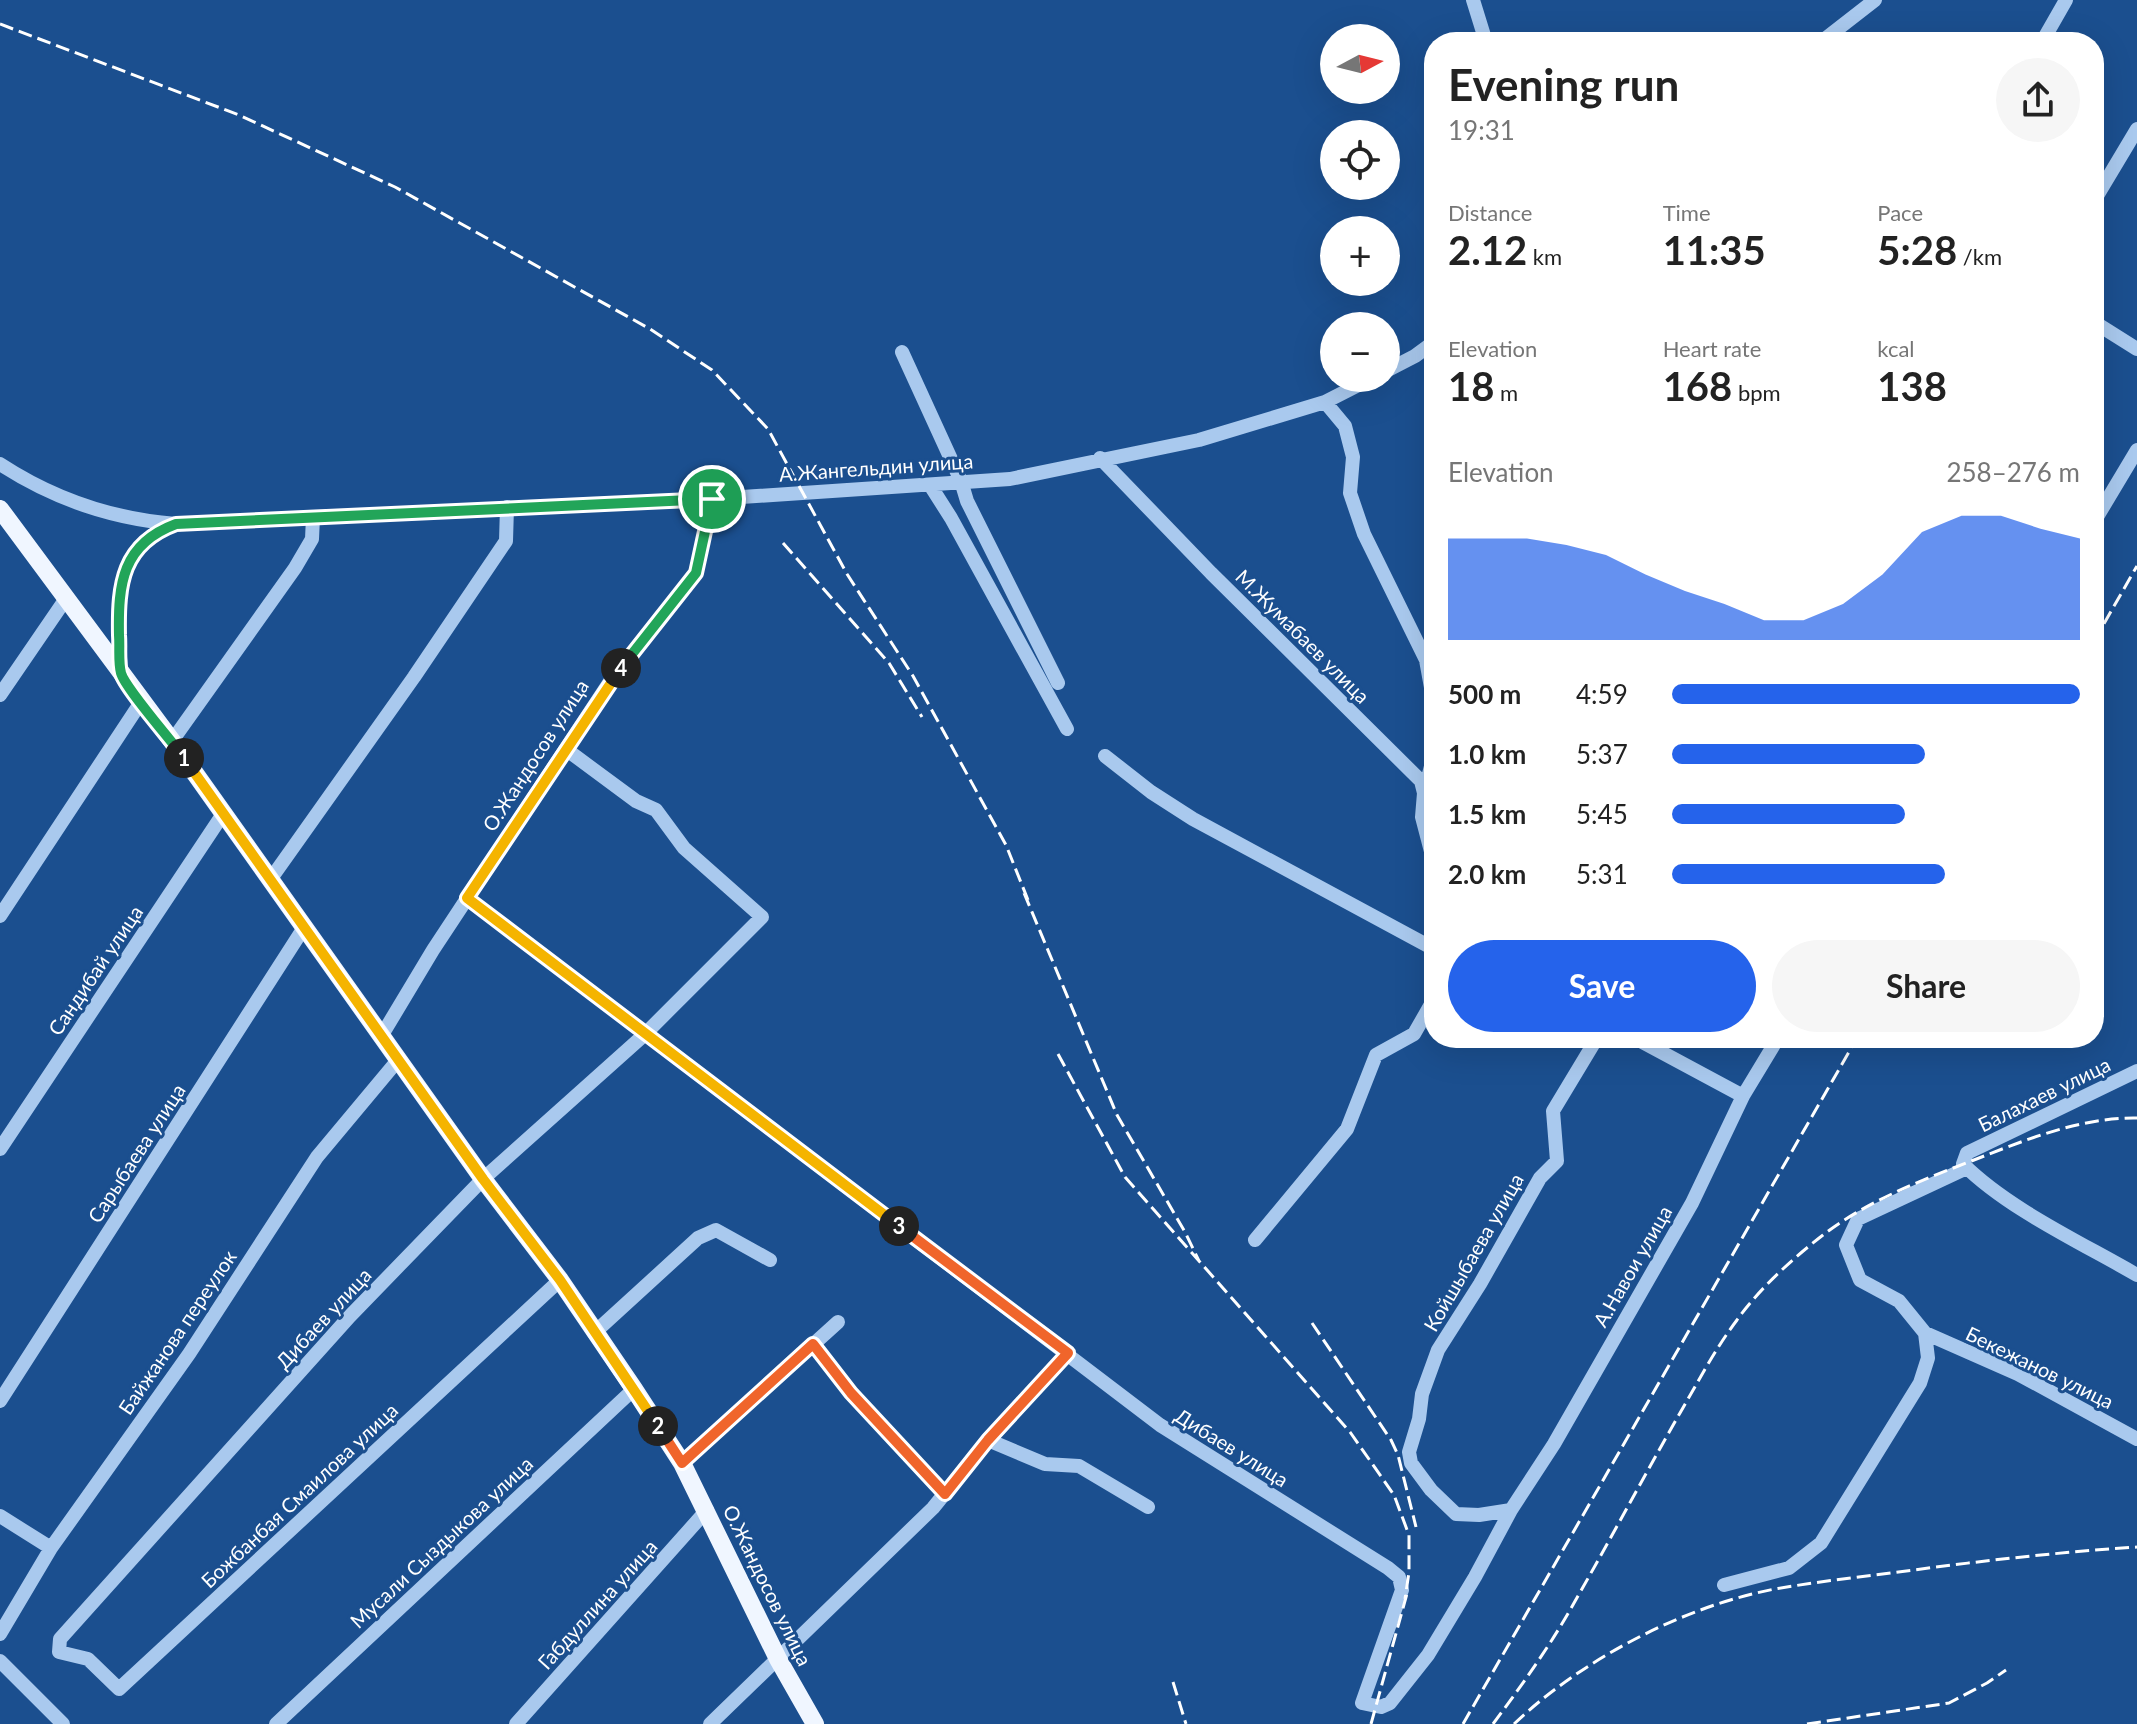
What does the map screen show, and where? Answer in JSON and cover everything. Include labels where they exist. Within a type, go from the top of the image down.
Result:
[{"type":"main road","name":"О.Жандосов улица","points":[[0,509],[172,741],[483,1179],[560,1280],[634,1389],[682,1463],[778,1659],[815,1724]]},
{"type":"street","points":[[1473,0],[1483,32]]},
{"type":"street","points":[[1834,32],[1875,0]]},
{"type":"street","points":[[2048,32],[2066,0]]},
{"type":"street","points":[[2104,184],[2137,129]]},
{"type":"street","points":[[2104,328],[2137,349]]},
{"type":"street","points":[[1400,364],[1424,349]]},
{"type":"street","points":[[902,352],[961,481],[967,501],[1058,683]]},
{"type":"street","name":"А.Жангельдин улица","points":[[0,464],[62,496],[104,512],[142,521],[176,524],[712,499],[1010,479],[1199,440],[1325,402],[1345,392]]},
{"type":"street","points":[[1325,402],[1345,426],[1353,457],[1350,493],[1364,534],[1424,656]]},
{"type":"street","points":[[2104,505],[2137,450]]},
{"type":"street","name":"М.Жумабаев улица","points":[[1100,458],[1421,781],[1424,793]]},
{"type":"street","points":[[930,485],[1067,729]]},
{"type":"street","name":"О.Жандосов улица","points":[[382,1035],[467,898],[611,680],[696,573],[712,499]]},
{"type":"street","points":[[270,880],[506,541],[507,507]]},
{"type":"street","points":[[172,741],[295,568],[312,539],[313,517]]},
{"type":"street","points":[[121,675],[118,616],[124,570],[143,542],[155,532],[176,524]]},
{"type":"street","points":[[0,695],[65,600]]},
{"type":"street","points":[[0,916],[141,702]]},
{"type":"street","name":"Дибаев улица","points":[[59,1652],[60,1639],[350,1316],[483,1179],[644,1035],[762,917],[684,848],[656,810],[636,801],[567,750]]},
{"type":"street","points":[[1105,756],[1151,792],[1193,819],[1424,938]]},
{"type":"street","points":[[1424,793],[1424,825]]},
{"type":"street","name":"Сандибай улица","points":[[0,1149],[223,814]]},
{"type":"street","name":"Дибаев улица","points":[[467,898],[1160,1425],[1382,1564]]},
{"type":"street","name":"Сарыбаева улица","points":[[0,1401],[305,926]]},
{"type":"street","points":[[1255,1240],[1347,1129],[1376,1055],[1414,1034],[1424,1016]]},
{"type":"street","name":"Койшыбаева улица","points":[[1511,1510],[1479,1515],[1456,1514],[1416,1473],[1409,1452],[1419,1419],[1422,1394],[1438,1350],[1480,1284],[1540,1178],[1557,1161],[1553,1111],[1591,1048]]},
{"type":"street","points":[[1654,1048],[1743,1096]]},
{"type":"street","name":"А.Навои улица","points":[[1382,1564],[1399,1577],[1402,1590],[1362,1703],[1381,1707],[1400,1693],[1428,1655],[1511,1510],[1554,1444],[1692,1203],[1743,1096],[1772,1048]]},
{"type":"street","name":"Байжанова переулок","points":[[0,1634],[51,1548],[189,1354],[317,1157],[398,1060]]},
{"type":"street","name":"Балахаев улица","points":[[1894,1200],[2137,1071]]},
{"type":"street","points":[[1967,1160],[1980,1180],[2008,1200],[2137,1275]]},
{"type":"street","name":"Бекежанов улица","points":[[1894,1200],[1858,1219],[1846,1245],[1860,1280],[1899,1301],[1925,1333],[2018,1374],[2137,1439]]},
{"type":"street","points":[[594,1333],[698,1238],[716,1230],[770,1260]]},
{"type":"street","name":"Божбанбая Смаилова улица","points":[[59,1652],[88,1659],[119,1689],[560,1280]]},
{"type":"street","points":[[682,1463],[838,1322]]},
{"type":"street","points":[[1724,1585],[1789,1568],[1821,1543],[1920,1383],[1928,1358],[1925,1333]]},
{"type":"street","points":[[813,1344],[851,1393],[945,1494]]},
{"type":"street","points":[[710,1724],[945,1494],[988,1440],[1068,1353]]},
{"type":"street","name":"Мусали Сыздыкова улица","points":[[276,1724],[634,1389]]},
{"type":"street","points":[[988,1440],[1045,1464],[1079,1466],[1148,1507]]},
{"type":"street","name":"Габдуллина улица","points":[[516,1724],[707,1510]]},
{"type":"street","points":[[0,1516],[51,1548]]},
{"type":"street","points":[[0,1661],[63,1724]]},
{"type":"railway","points":[[0,24],[239,115],[395,187],[650,329],[712,370],[768,429],[847,574],[913,676],[1006,845],[1028,900]]},
{"type":"railway","points":[[783,543],[889,663],[922,717]]},
{"type":"railway","points":[[2104,624],[2137,566]]},
{"type":"railway","points":[[1024,893],[1117,1115],[1199,1261]]},
{"type":"railway","points":[[1463,1724],[1851,1048]]},
{"type":"railway","points":[[1058,1054],[1125,1177],[1350,1432],[1394,1495],[1409,1535],[1405,1599]]},
{"type":"railway","points":[[1493,1724],[1565,1619],[1721,1342],[1755,1297],[1777,1275],[1840,1223],[1915,1184],[2054,1131],[2095,1121],[2137,1118]]},
{"type":"railway","points":[[1312,1323],[1391,1440],[1398,1455],[1416,1527]]},
{"type":"railway","points":[[1514,1724],[1570,1678],[1602,1658],[1670,1622],[1740,1597],[1792,1586],[1942,1566],[2137,1547]]},
{"type":"railway","points":[[1371,1724],[1408,1590]]},
{"type":"railway","points":[[1807,1724],[1949,1703],[2006,1670]]},
{"type":"railway","points":[[1173,1682],[1186,1724]]},
{"type":"route","points":[[712,499],[696,573],[611,680],[467,898],[1068,1353],[988,1440],[945,1494],[851,1393],[813,1344],[682,1463],[560,1280],[483,1179],[305,926],[121,675],[118,616],[124,570],[143,542],[155,532],[176,524],[712,499]]}]
